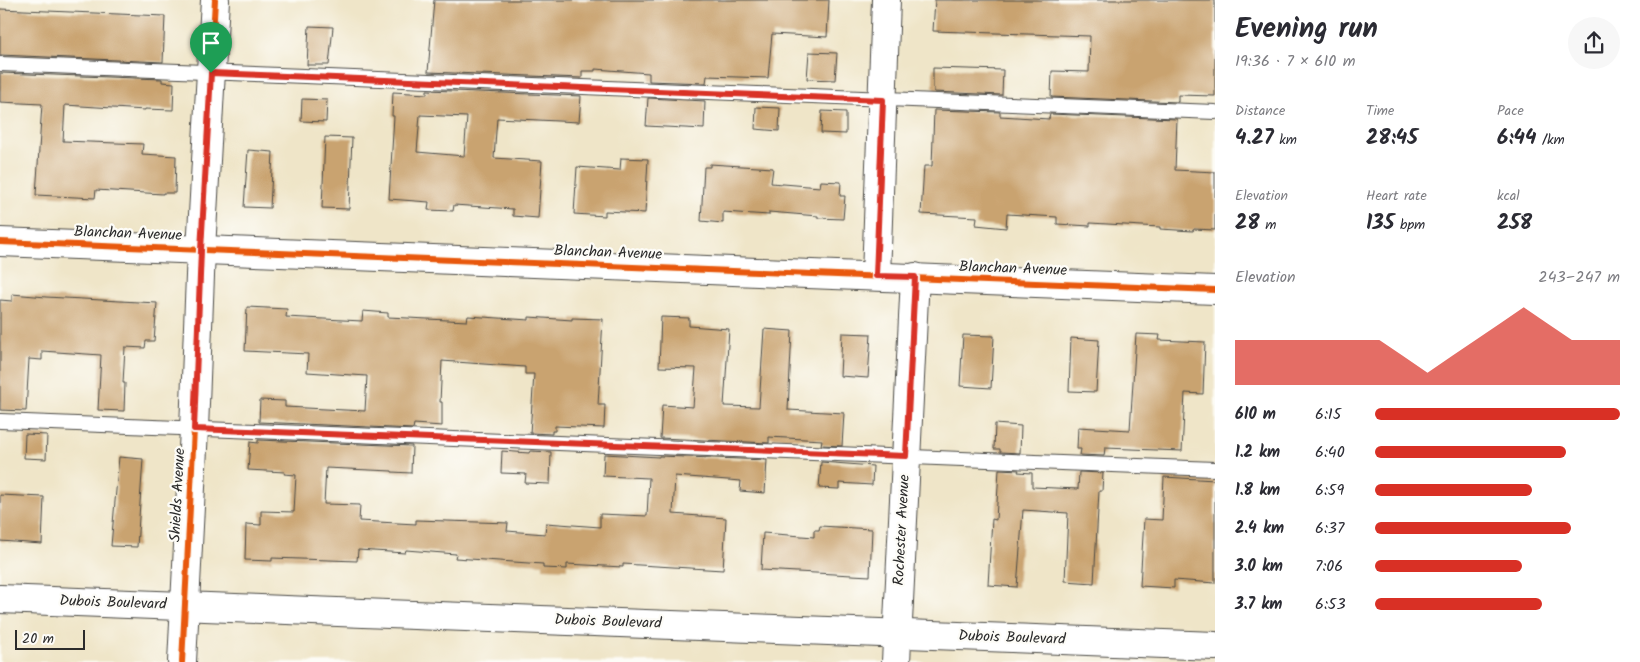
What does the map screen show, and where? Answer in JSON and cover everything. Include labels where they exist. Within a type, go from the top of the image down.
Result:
[{"type":"street","name":"Shields Avenue","points":[[182,662],[201,250],[215,0]]},
{"type":"street","points":[[876,276],[886,0]]},
{"type":"street","name":"Blanchan Avenue","points":[[0,242],[1215,290]]},
{"type":"street","name":"Rochester Avenue","points":[[896,662],[915,277]]},
{"type":"street","name":"Dubois Boulevard","points":[[0,599],[1215,646]]},
{"type":"lane","points":[[0,64],[1215,112]]},
{"type":"lane","points":[[0,421],[1215,469]]},
{"type":"building","points":[[434,0],[829,0],[827,37],[772,34],[768,78],[707,76],[706,83],[649,81],[649,73],[595,69],[595,71],[582,71],[582,78],[428,72]]},
{"type":"building","points":[[935,0],[1215,0],[1215,96],[1178,95],[1178,102],[1051,97],[1052,71],[1089,72],[1090,36],[933,31]]},
{"type":"building","points":[[0,9],[165,16],[163,62],[0,55]]},
{"type":"building","points":[[309,26],[333,27],[329,65],[307,65]]},
{"type":"building","points":[[809,52],[837,53],[835,80],[807,79]]},
{"type":"building","points":[[933,68],[1003,70],[1002,95],[934,92]]},
{"type":"building","points":[[0,73],[162,79],[162,82],[174,83],[173,110],[65,105],[63,141],[143,144],[142,154],[176,156],[175,193],[96,190],[95,198],[36,195],[42,104],[0,102]]},
{"type":"building","points":[[427,90],[581,96],[579,122],[497,118],[494,158],[542,161],[538,218],[513,216],[513,209],[454,205],[453,211],[428,210],[429,202],[389,199],[394,116],[392,116],[393,92],[427,94]],"holes":[[[420,115],[467,117],[464,156],[417,152]]]},
{"type":"building","points":[[648,98],[705,101],[704,129],[646,126]]},
{"type":"building","points":[[302,99],[327,100],[326,122],[301,121]]},
{"type":"building","points":[[756,107],[780,108],[779,131],[755,129]]},
{"type":"building","points":[[934,110],[1000,112],[1000,116],[1049,119],[1050,114],[1177,119],[1175,170],[1215,172],[1215,230],[1194,229],[1193,231],[1090,223],[1090,226],[1057,224],[1057,217],[1007,214],[1006,228],[976,225],[977,217],[921,214],[924,166],[932,166]]},
{"type":"building","points":[[822,111],[846,112],[846,134],[821,133]]},
{"type":"building","points":[[325,137],[352,138],[349,209],[322,208]]},
{"type":"building","points":[[248,150],[273,152],[270,208],[244,207]]},
{"type":"building","points":[[621,158],[648,159],[645,213],[605,211],[605,216],[574,214],[577,167],[620,170]]},
{"type":"building","points":[[710,164],[773,168],[771,183],[820,187],[821,181],[841,182],[840,196],[845,196],[843,219],[769,212],[769,215],[723,212],[723,223],[701,221],[704,167],[710,167]]},
{"type":"building","points":[[12,294],[157,303],[154,341],[146,341],[145,348],[125,347],[124,411],[98,410],[101,355],[42,351],[42,360],[29,359],[26,411],[0,410],[0,300],[12,301]]},
{"type":"building","points":[[247,307],[287,309],[286,317],[362,321],[363,311],[388,313],[388,317],[467,321],[468,316],[529,320],[529,317],[572,320],[572,318],[603,319],[598,405],[605,405],[604,428],[555,426],[555,431],[552,431],[552,434],[530,433],[534,374],[525,374],[525,367],[442,361],[440,402],[442,402],[442,426],[414,424],[413,429],[259,422],[260,400],[285,401],[285,407],[365,411],[367,376],[307,372],[308,354],[245,351]]},
{"type":"building","points":[[661,317],[689,318],[689,326],[729,329],[724,406],[759,407],[764,329],[792,331],[788,410],[844,413],[842,446],[821,445],[822,440],[769,437],[769,443],[660,438],[662,405],[693,407],[696,368],[659,367]]},
{"type":"building","points":[[842,333],[871,334],[868,378],[840,376]]},
{"type":"building","points":[[1136,334],[1160,335],[1159,340],[1205,342],[1203,394],[1185,393],[1182,451],[1105,448],[1104,456],[1080,455],[1081,449],[1077,449],[1078,427],[1130,430]]},
{"type":"building","points":[[963,335],[994,336],[991,388],[960,386]]},
{"type":"building","points":[[1071,338],[1099,340],[1096,392],[1069,391]]},
{"type":"building","points":[[995,424],[1021,426],[1020,453],[1000,452],[1000,449],[994,449]]},
{"type":"building","points":[[25,434],[47,435],[46,459],[24,458]]},
{"type":"building","points":[[258,440],[412,446],[411,473],[326,468],[324,504],[360,505],[359,521],[416,524],[416,520],[508,523],[507,531],[545,534],[546,523],[600,527],[600,514],[647,516],[649,478],[603,476],[604,454],[767,460],[765,493],[740,491],[741,481],[675,476],[673,514],[726,518],[723,570],[623,564],[623,567],[567,564],[567,569],[543,568],[543,564],[455,558],[456,554],[406,550],[405,553],[358,550],[357,561],[272,558],[272,561],[245,560],[246,524],[261,525],[261,511],[294,512],[296,475],[284,474],[285,472],[248,470],[250,442],[258,443]]},
{"type":"building","points":[[502,451],[551,452],[550,484],[525,483],[526,474],[501,473]]},
{"type":"building","points":[[119,457],[143,459],[137,547],[111,546]]},
{"type":"building","points":[[821,462],[873,466],[872,485],[839,483],[839,489],[819,488]]},
{"type":"building","points":[[999,469],[1032,473],[1032,487],[1078,489],[1079,472],[1103,473],[1102,491],[1099,491],[1094,583],[1065,581],[1068,513],[1023,510],[1017,587],[988,585],[992,519],[996,520]]},
{"type":"building","points":[[1164,477],[1215,480],[1215,583],[1174,580],[1174,588],[1140,586],[1144,519],[1162,520]]},
{"type":"building","points":[[0,495],[44,497],[42,544],[0,541]]},
{"type":"building","points":[[820,526],[872,529],[870,576],[761,570],[763,533],[814,537],[814,530],[819,530]]},
{"type":"cycle path","points":[[182,662],[201,250],[215,0]]},
{"type":"cycle path","points":[[0,242],[1215,290]]},
{"type":"route","points":[[211,73],[883,100],[876,276],[915,277],[906,456],[194,429],[201,250],[211,73]]}]
